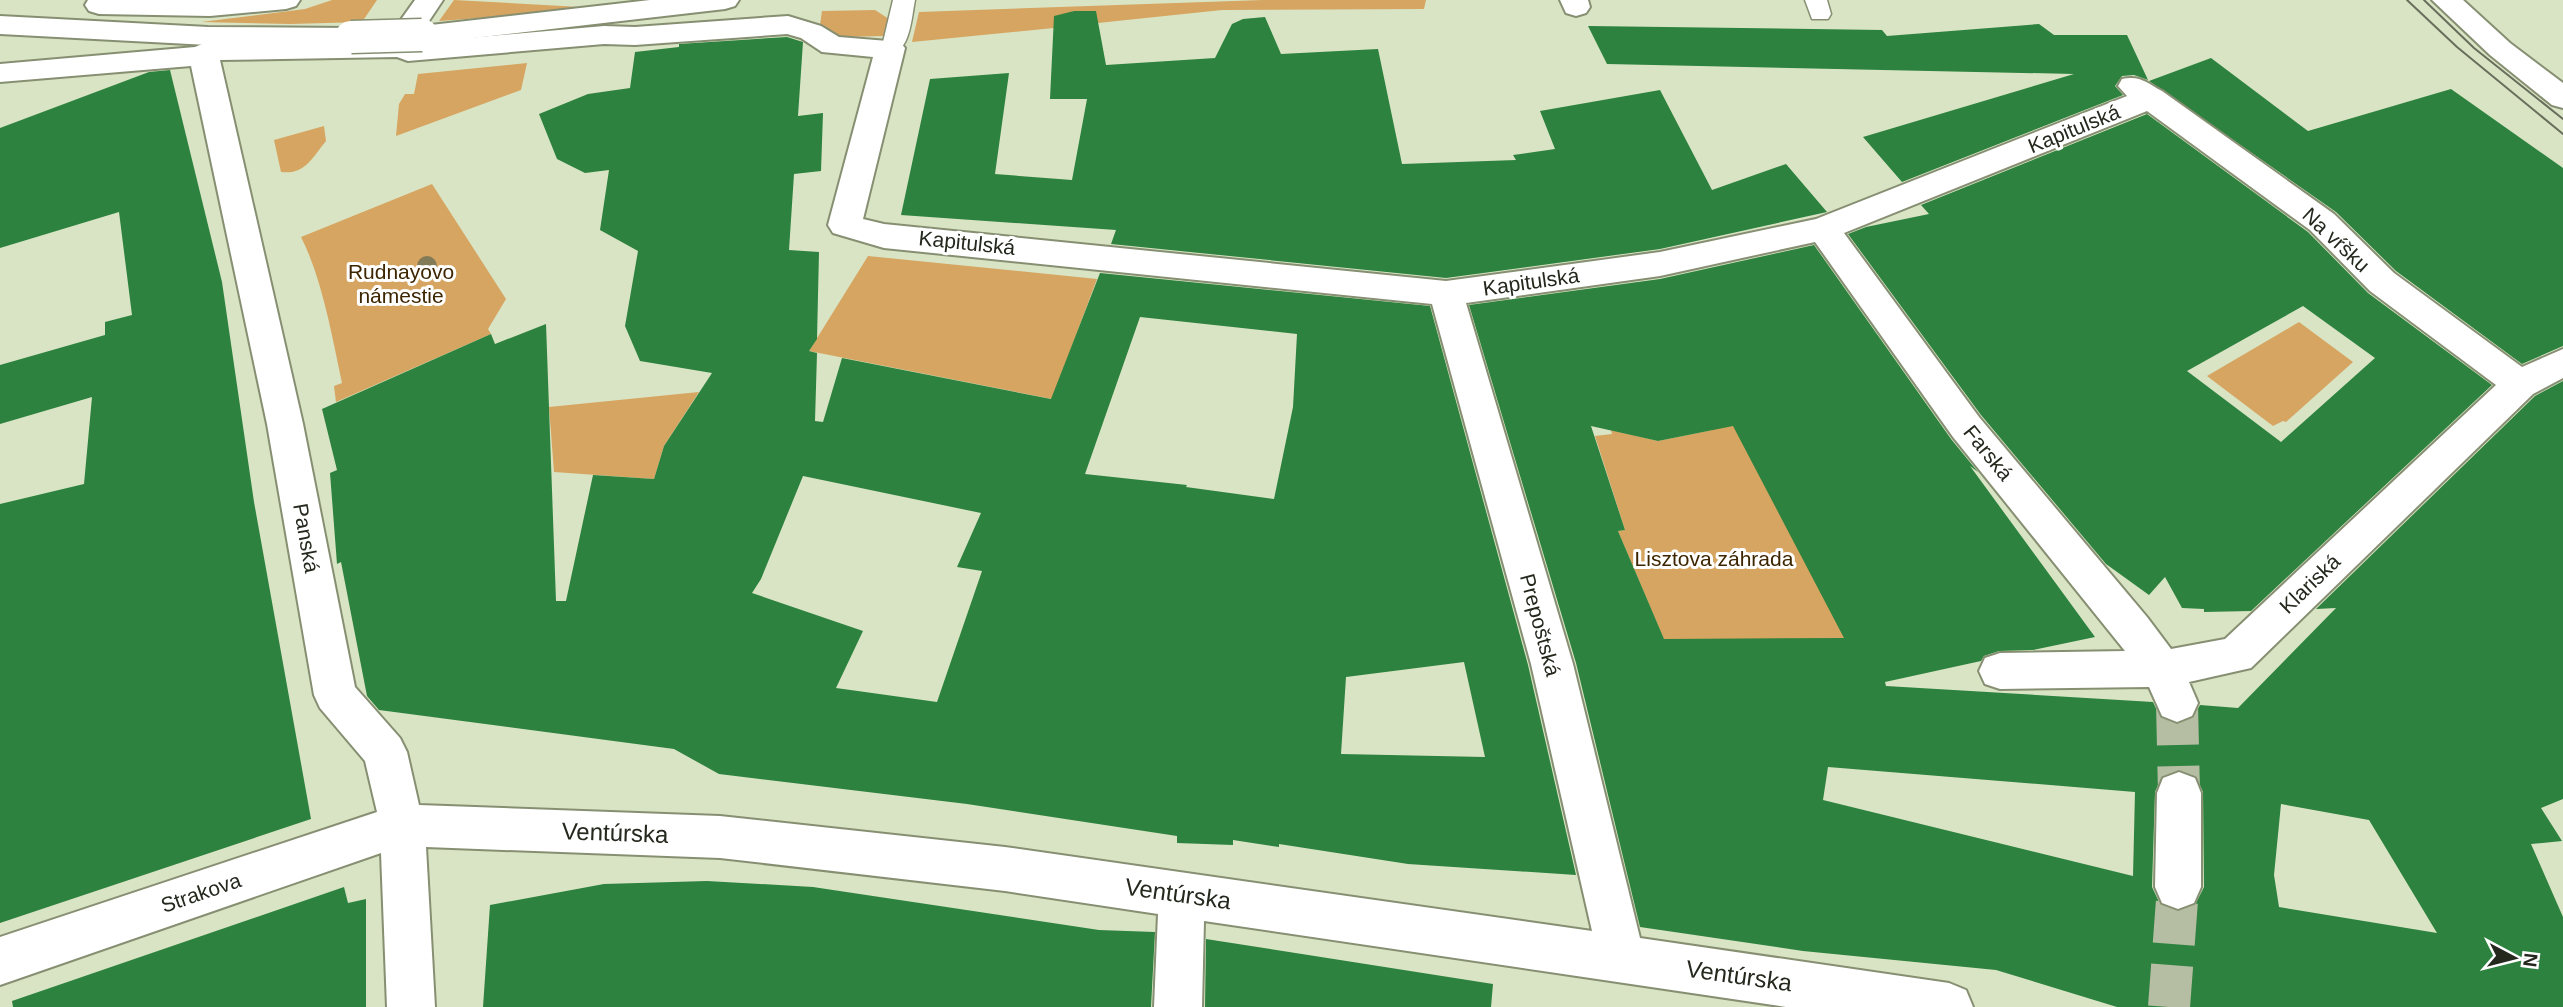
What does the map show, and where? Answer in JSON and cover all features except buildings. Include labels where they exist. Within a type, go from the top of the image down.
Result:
[{"type":"street","points":[[13,0],[210,8],[286,0]]},
{"type":"street","points":[[0,25],[208,36],[351,37],[422,18],[725,0]]},
{"type":"street","points":[[2446,0],[2501,49],[2563,98]]},
{"type":"street","points":[[0,73],[204,56],[207,51],[411,48],[408,52],[604,35],[635,36],[788,24],[811,32],[832,46],[890,48]]},
{"type":"street","name":"Kapitulská","points":[[890,48],[845,225],[884,236],[1446,293],[1660,264],[1823,229],[2142,92]]},
{"type":"street","name":"Panská","points":[[204,56],[285,424],[335,695],[384,752],[402,825],[411,1007]]},
{"type":"street","name":"Na vŕšku","points":[[2142,92],[2322,222],[2382,282],[2520,384]]},
{"type":"street","name":"Farská","points":[[1823,229],[1966,427],[2133,629],[2169,686]]},
{"type":"street","name":"Prepoštská","points":[[1446,293],[1552,664],[1622,960]]},
{"type":"street","name":"Klariská","points":[[2000,671],[2169,686],[2236,654],[2520,384],[2563,362]]},
{"type":"street","points":[[2178,887],[2179,793]]},
{"type":"street","name":"Ventúrska","points":[[402,825],[720,836],[1005,869],[1949,1007]]},
{"type":"street","name":"Strakova","points":[[0,961],[402,825]]},
{"type":"street","points":[[1178,1007],[1182,894]]},
{"type":"lane","points":[[890,48],[894,43],[904,0]]},
{"type":"green space","points":[[332,0],[377,0],[362,22],[201,22],[305,9]]},
{"type":"green space","points":[[454,0],[580,7],[577,11],[439,21]]},
{"type":"green space","points":[[1263,0],[1426,0],[1424,9],[1222,10],[1098,23],[1091,13],[1074,11],[1055,19],[1054,28],[912,42],[919,12]]},
{"type":"green space","points":[[875,10],[889,19],[886,36],[840,37],[820,25],[822,11]]},
{"type":"green space","points":[[527,63],[521,90],[396,136],[399,104],[405,94],[414,94],[418,74]]},
{"type":"green space","points":[[324,126],[326,141],[312,159],[296,171],[281,172],[274,140]]},
{"type":"green space","name":"Rudnayovo námestie","points":[[432,184],[506,299],[488,329],[491,334],[336,402],[334,386],[342,383],[321,289],[301,237]]},
{"type":"green space","points":[[868,256],[1097,279],[1052,399],[809,351]]},
{"type":"green space","points":[[2299,322],[2353,362],[2286,422],[2273,426],[2207,376]]},
{"type":"green space","points":[[699,392],[664,446],[654,479],[554,472],[549,407]]},
{"type":"green space","name":"Lisztova záhrada","points":[[1739,403],[1854,638],[1689,699],[1618,531],[1625,530],[1595,436],[1612,434],[1611,430],[1658,441],[1712,430]]},
{"type":"tunnel","points":[[2177,703],[2179,793]]},
{"type":"tunnel","points":[[2169,1007],[2178,887]]},
{"type":"tram line","points":[[2407,0],[2457,47],[2563,134]]},
{"type":"tram line","points":[[2424,0],[2474,48],[2563,119]]}]
